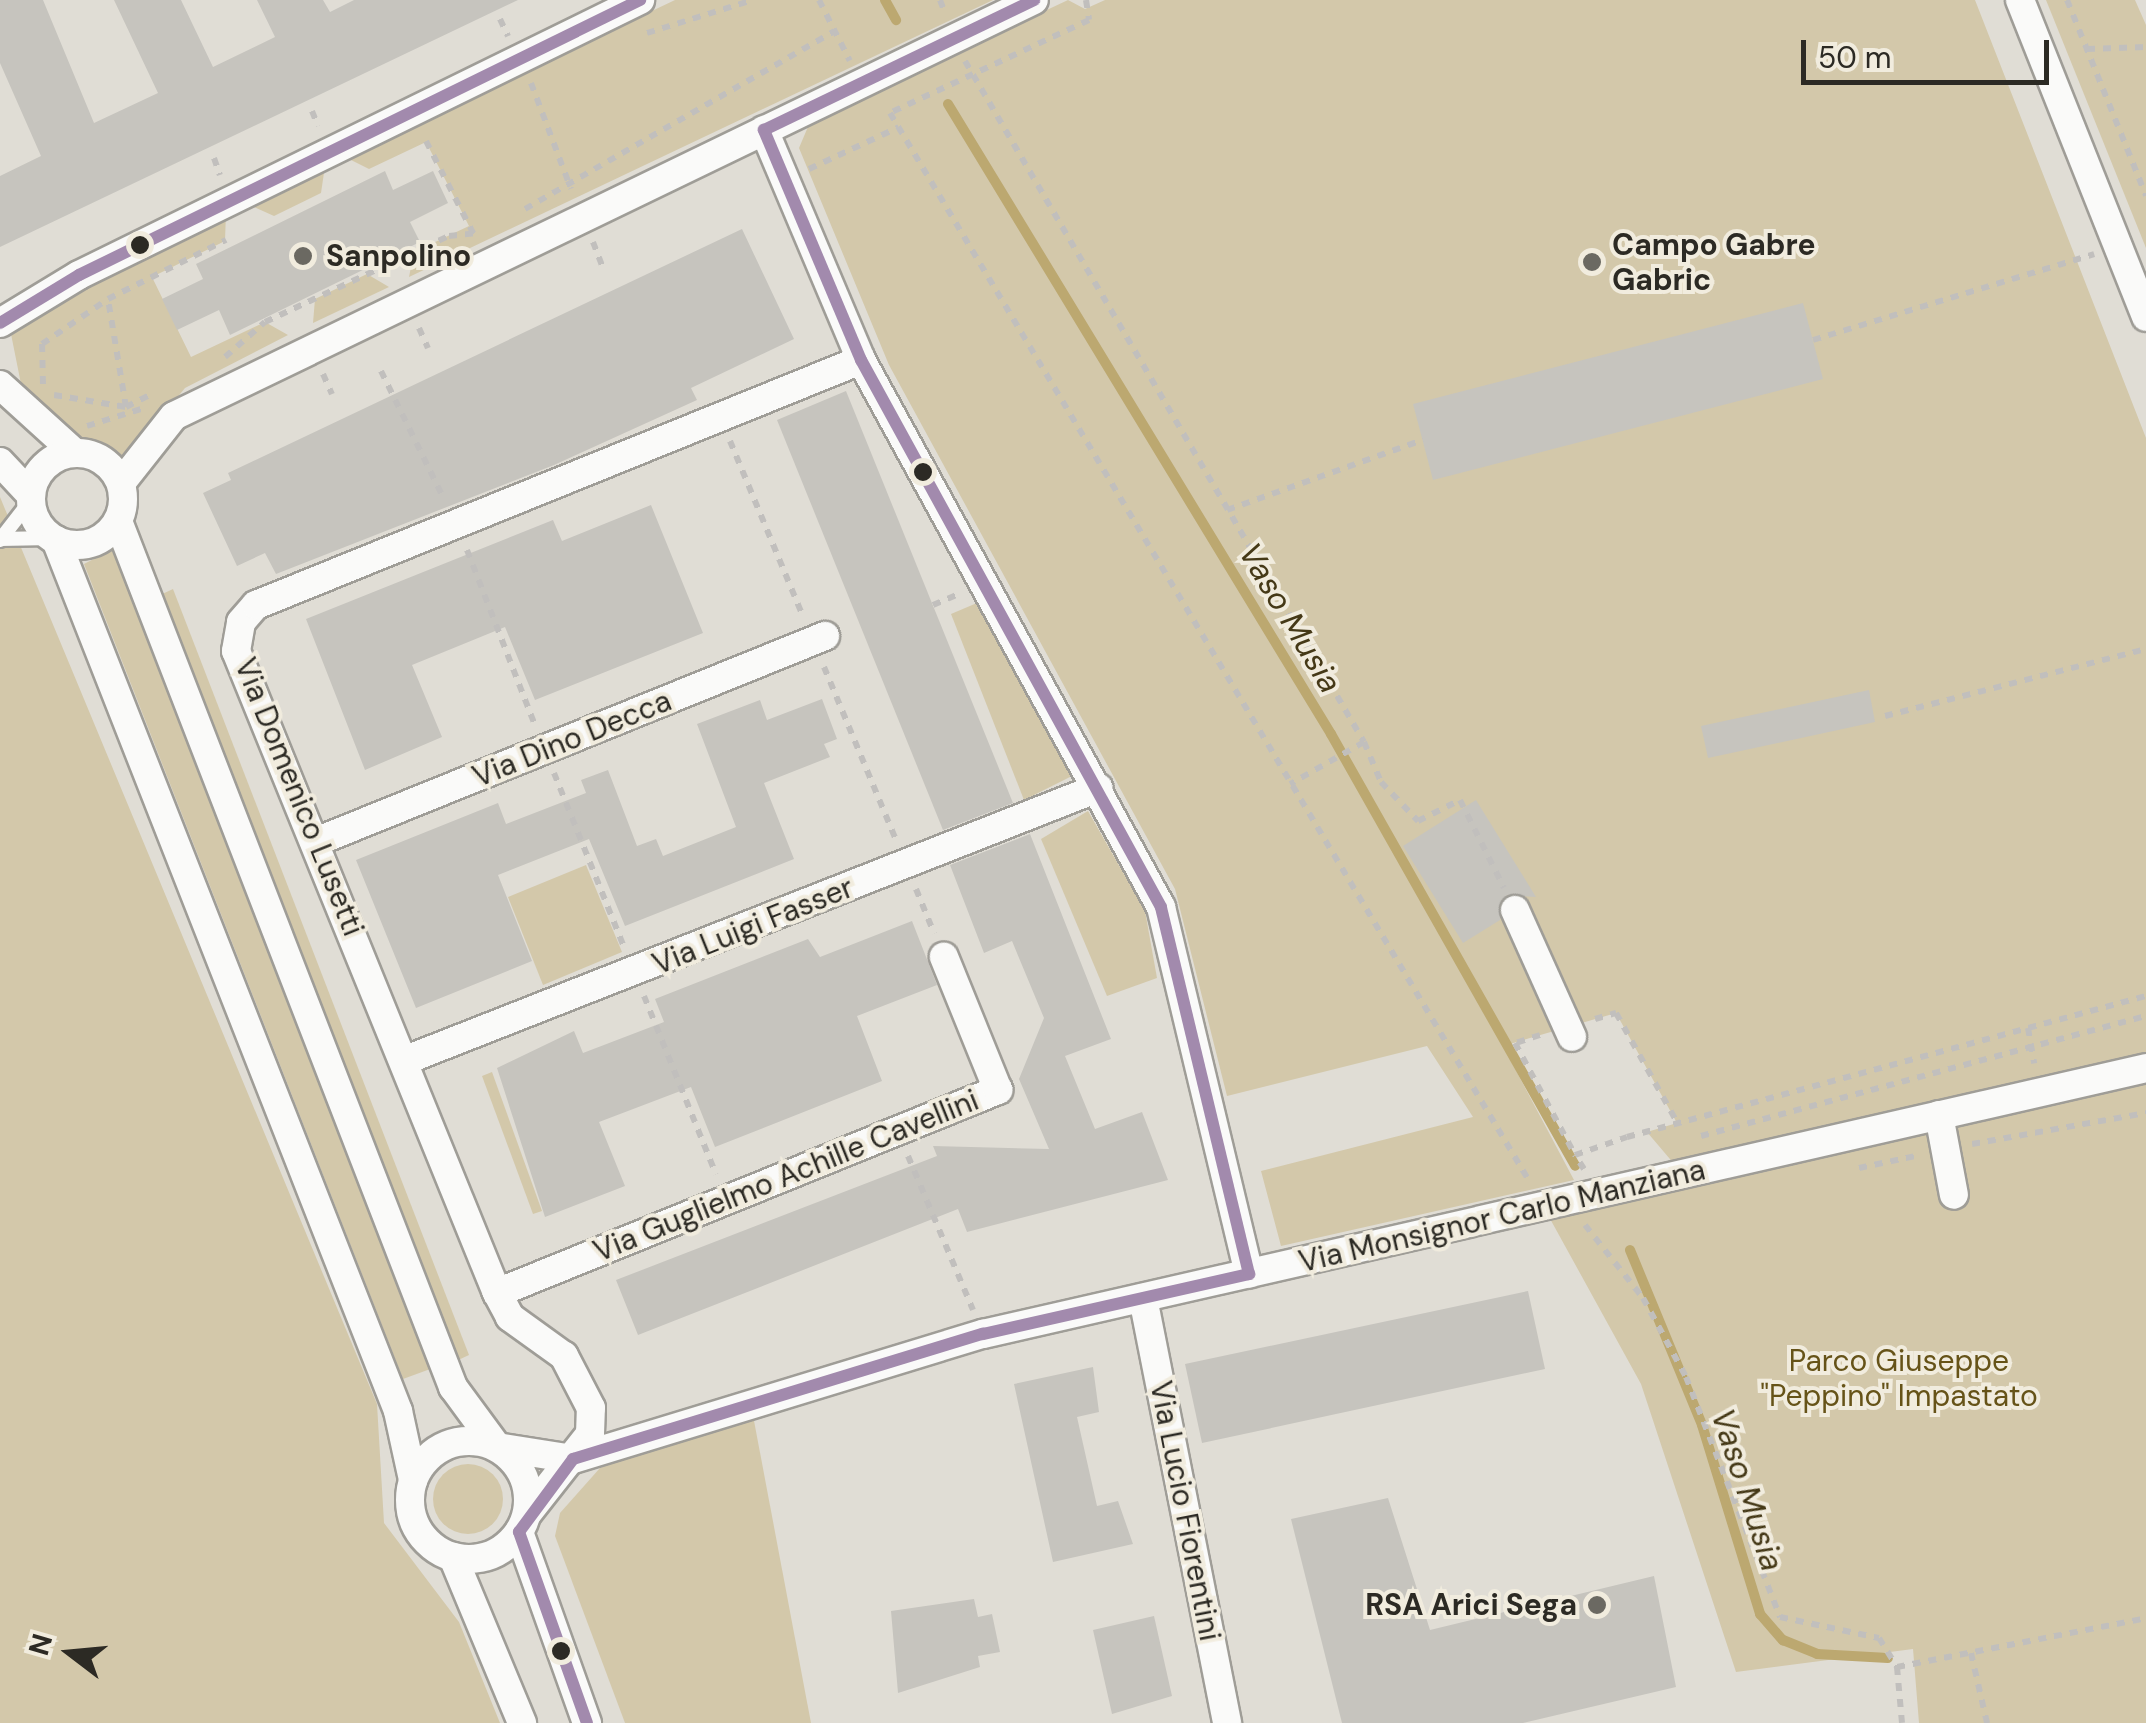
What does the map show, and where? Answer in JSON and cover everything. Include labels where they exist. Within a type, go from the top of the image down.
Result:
[{"type":"street","points":[[0,323],[79,274],[640,0]]},
{"type":"street","points":[[587,1723],[523,1523],[524,1476],[453,1388],[118,520],[121,483],[174,416],[1034,0]]},
{"type":"street","points":[[2020,0],[2146,317]]},
{"type":"street","points":[[764,130],[861,360],[1161,907],[1250,1274]]},
{"type":"street","name":"Via Domenico Lusetti","points":[[573,1459],[591,1408],[575,1372],[510,1317],[497,1294],[318,840],[236,652],[241,622],[256,605],[861,360]]},
{"type":"street","points":[[0,369],[0,382],[44,426],[75,453],[103,461],[121,483]]},
{"type":"street","points":[[31,498],[49,463],[75,453]]},
{"type":"street","points":[[0,462],[31,498],[53,539],[398,1410],[421,1536],[453,1557],[522,1723]]},
{"type":"street","points":[[53,539],[96,542],[118,520]]},
{"type":"street","name":"Via Dino Decca","points":[[318,840],[818,641]]},
{"type":"street","name":"Via Luigi Fasser","points":[[406,1060],[1098,788]]},
{"type":"street","points":[[1515,910],[1570,1032]]},
{"type":"street","name":"Via Guglielmo Achille Cavellini","points":[[497,1294],[998,1090],[944,957]]},
{"type":"street","name":"Via Monsignor Carlo Manziana","points":[[497,1446],[573,1459],[983,1334],[2146,1068]]},
{"type":"street","points":[[1939,1115],[1954,1195]]},
{"type":"street","name":"Via Lucio Fiorentini","points":[[1143,1298],[1228,1723]]},
{"type":"street","points":[[413,1480],[438,1448],[497,1446]]},
{"type":"street","points":[[453,1557],[490,1556],[523,1523],[573,1459]]},
{"type":"lane","points":[[0,540],[31,498]]},
{"type":"lane","points":[[0,540],[53,539]]},
{"type":"path","points":[[818,0],[851,64]]},
{"type":"path","points":[[1086,0],[1089,20],[890,112],[1542,1206],[1586,1226],[1643,1298],[1686,1376],[1773,1609],[1800,1625],[1879,1638],[1897,1667],[1902,1723]]},
{"type":"path","points":[[2067,0],[2146,196]]},
{"type":"path","points":[[500,20],[520,59],[604,270]]},
{"type":"path","points":[[506,219],[570,186],[834,31]]},
{"type":"path","points":[[2086,49],[2146,46]]},
{"type":"path","points":[[971,75],[1364,742],[1382,782],[1418,822],[1460,800],[1515,910]]},
{"type":"path","points":[[808,169],[899,127]]},
{"type":"path","points":[[426,142],[474,235]]},
{"type":"path","points":[[207,367],[244,332],[449,236],[474,235],[490,227]]},
{"type":"path","points":[[1813,340],[2104,251]]},
{"type":"path","points":[[44,426],[42,344],[108,299],[138,284]]},
{"type":"path","points":[[108,299],[126,406]]},
{"type":"path","points":[[381,370],[456,524],[632,966]]},
{"type":"path","points":[[43,393],[126,406],[158,390]]},
{"type":"path","points":[[721,419],[818,641],[900,850]]},
{"type":"path","points":[[1228,510],[1423,440]]},
{"type":"path","points":[[1885,716],[2146,649]]},
{"type":"path","points":[[1290,784],[1364,742]]},
{"type":"path","points":[[907,868],[944,957]]},
{"type":"path","points":[[639,984],[726,1199]]},
{"type":"path","points":[[1575,1155],[2146,996]]},
{"type":"path","points":[[1586,1172],[1515,1043],[1570,1032],[1616,1013],[1678,1124]]},
{"type":"path","points":[[1691,1138],[2146,1016]]},
{"type":"path","points":[[1851,1170],[2146,1113]]},
{"type":"path","points":[[898,1132],[983,1334]]},
{"type":"path","points":[[1574,1180],[1603,1166]]},
{"type":"path","points":[[1586,1226],[1605,1222]]},
{"type":"path","points":[[1897,1667],[2146,1618]]},
{"type":"path","points":[[1970,1653],[1987,1723]]},
{"type":"green space","points":[[675,0],[993,0],[409,277],[414,252],[469,226],[426,142],[369,169],[345,157]]},
{"type":"green space","points":[[1068,0],[1085,9],[1105,0],[1975,0],[2146,438],[2146,1056],[1675,1165],[1647,1132],[1677,1123],[1616,1013],[1503,1046],[1574,1180],[1281,1246],[1261,1171],[1473,1117],[1427,1046],[1227,1096],[1175,889],[889,365],[799,148],[810,122]]},
{"type":"green space","points":[[2046,0],[2135,0],[2146,25],[2146,248]]},
{"type":"green space","points":[[325,166],[321,193],[274,216],[247,204]]},
{"type":"green space","points":[[226,213],[225,241],[152,277],[191,357],[265,322],[288,335],[185,388],[127,458],[55,426],[21,384],[11,334],[76,287]]},
{"type":"green space","points":[[367,274],[389,287],[313,323],[315,299]]},
{"type":"green space","points":[[0,497],[377,1404],[384,1523],[459,1622],[500,1723],[0,1723]]},
{"type":"green space","points":[[117,547],[433,1368],[403,1379],[84,564]]},
{"type":"green space","points":[[173,589],[469,1355],[454,1362],[158,596]]},
{"type":"green space","points":[[984,600],[1074,775],[1024,800],[951,614]]},
{"type":"green space","points":[[1088,811],[1145,911],[1157,978],[1107,996],[1041,839]]},
{"type":"green space","points":[[586,865],[622,952],[543,985],[508,897]]},
{"type":"green space","name":"Parco Giuseppe \"Peppino\" Impastato","points":[[2146,1068],[2146,1723],[1919,1723],[1913,1649],[1736,1672],[1641,1384],[1543,1206]]},
{"type":"green space","points":[[492,1072],[542,1211],[533,1214],[482,1076]]},
{"type":"green space","points":[[752,1410],[811,1723],[625,1723],[555,1536],[560,1513],[600,1468]]},
{"type":"green space","points":[[468,1464],[482,1466],[493,1474],[501,1485],[501,1513],[493,1524],[482,1532],[468,1534],[454,1532],[443,1524],[435,1513],[433,1499],[435,1485],[443,1474],[454,1466]]},
{"type":"building","points":[[0,0],[43,0],[94,123],[158,93],[114,0],[181,0],[213,67],[275,37],[257,0],[323,0],[330,12],[354,0],[518,0],[0,247],[0,176],[41,156],[0,63]]},
{"type":"building","points":[[385,171],[393,190],[433,171],[448,203],[410,222],[420,242],[230,335],[219,310],[177,330],[162,299],[203,279],[196,264]]},
{"type":"building","points":[[742,229],[794,339],[691,388],[697,400],[554,465],[276,574],[265,553],[237,566],[203,493],[231,480],[228,473]]},
{"type":"building","points":[[1803,303],[1823,379],[1433,480],[1413,404]]},
{"type":"building","points":[[846,391],[1013,803],[943,830],[777,420]]},
{"type":"building","points":[[651,505],[703,633],[535,700],[505,627],[412,665],[442,737],[365,770],[306,619],[553,520],[562,541]]},
{"type":"building","points":[[1869,690],[1875,722],[1708,758],[1701,726]]},
{"type":"building","points":[[822,699],[837,739],[824,744],[830,757],[764,783],[794,859],[625,926],[589,839],[498,875],[532,961],[416,1008],[356,860],[498,803],[506,824],[586,793],[581,780],[608,770],[637,846],[656,839],[663,856],[736,827],[697,724],[760,700],[767,720]]},
{"type":"building","points":[[1476,800],[1536,897],[1507,895],[1500,920],[1463,943],[1403,846]]},
{"type":"building","points":[[1030,834],[1111,1039],[1065,1056],[1095,1129],[1142,1112],[1168,1180],[967,1232],[958,1209],[638,1335],[616,1280],[937,1156],[933,1146],[1049,1149],[1019,1079],[1044,1018],[1012,941],[984,953],[950,865]]},
{"type":"building","points":[[912,921],[937,985],[857,1016],[882,1081],[715,1147],[691,1087],[599,1122],[625,1186],[545,1217],[497,1068],[574,1031],[583,1053],[664,1022],[655,999],[808,939],[820,957]]},
{"type":"building","points":[[1528,1291],[1545,1369],[1202,1443],[1185,1364]]},
{"type":"building","points":[[1093,1367],[1099,1412],[1077,1417],[1097,1506],[1118,1501],[1133,1544],[1053,1562],[1014,1384]]},
{"type":"building","name":"RSA Arici Sega","points":[[1388,1498],[1430,1630],[1654,1576],[1676,1687],[1523,1723],[1342,1723],[1291,1519]]},
{"type":"building","points":[[974,1599],[978,1617],[992,1614],[1000,1652],[978,1656],[980,1667],[898,1693],[891,1611]]},
{"type":"building","points":[[1154,1616],[1172,1696],[1112,1714],[1093,1630]]},
{"type":"waterway","name":"Vaso Musia","points":[[885,0],[896,20]]},
{"type":"waterway","name":"Vaso Musia","points":[[948,104],[1331,734],[1575,1166]]},
{"type":"waterway","name":"Vaso Musia","points":[[1630,1250],[1702,1425],[1760,1614],[1783,1640],[1817,1654],[1888,1658]]},
{"type":"transit line","points":[[0,323],[79,275],[640,0]]},
{"type":"transit line","points":[[587,1723],[519,1532],[573,1459],[983,1334],[1249,1274],[1161,907],[861,360],[764,130],[1034,0]]},
{"type":"place","name":"Sanpolino","points":[[303,256]]},
{"type":"place","name":"Campo Gabre Gabric","points":[[1592,262]]},
{"type":"place","name":"RSA Arici Sega","points":[[1597,1605]]}]
